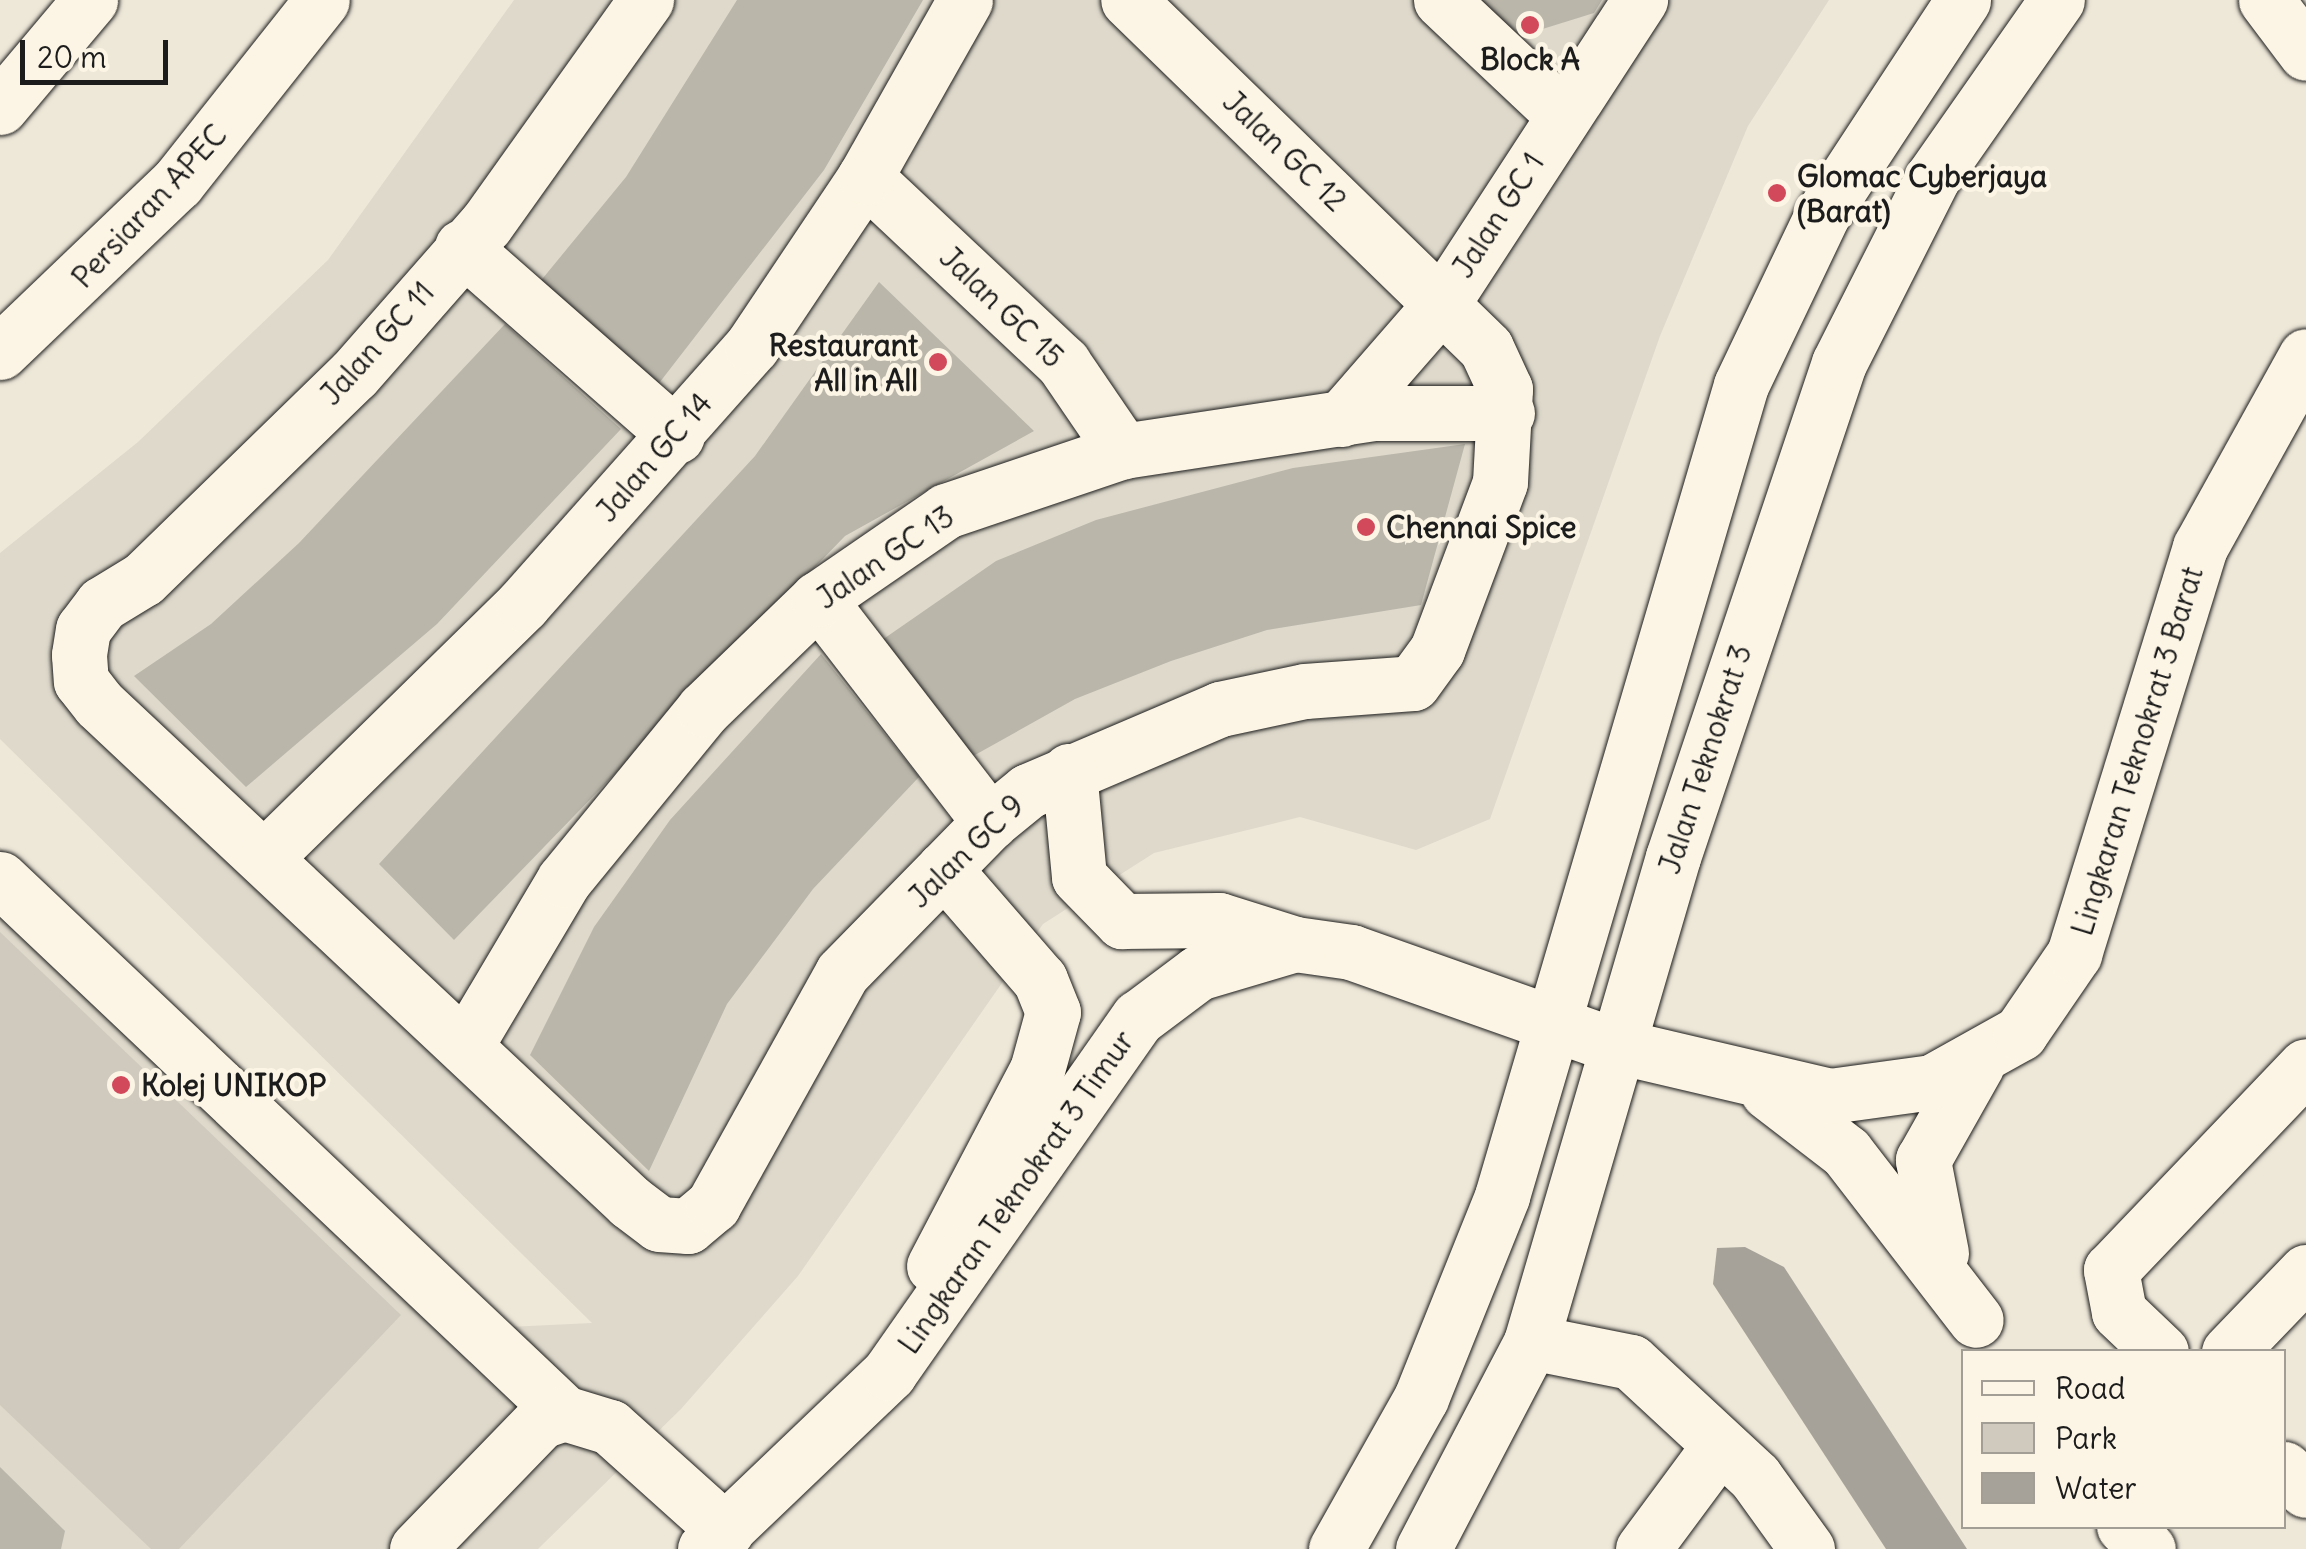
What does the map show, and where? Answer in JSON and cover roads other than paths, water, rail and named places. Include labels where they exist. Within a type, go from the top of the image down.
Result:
[{"type":"street","points":[[0,106],[90,0]]},
{"type":"street","name":"Persiaran APEC","points":[[0,352],[177,183],[322,0]]},
{"type":"street","name":"Jalan GC 11","points":[[268,854],[100,704],[82,681],[78,655],[83,629],[102,604],[143,579],[354,374],[462,247],[646,0]]},
{"type":"street","name":"Jalan GC 14","points":[[268,854],[523,604],[677,436],[752,346],[865,176],[964,0]]},
{"type":"street","name":"Jalan GC 12","points":[[1128,0],[1443,302],[1486,348],[1507,412]]},
{"type":"street","points":[[1440,0],[1562,115]]},
{"type":"street","name":"Jalan GC 1","points":[[1341,418],[1443,302],[1640,0]]},
{"type":"street","points":[[1336,1549],[1421,1398],[1502,1196],[1550,1022],[1741,385],[1822,216],[1963,0]]},
{"type":"street","points":[[2266,0],[2306,54]]},
{"type":"street","name":"Jalan Teknokrat 3","points":[[1423,1549],[1502,1412],[1531,1342],[1617,1046],[1839,363],[1933,176],[2057,5]]},
{"type":"street","name":"Jalan GC 15","points":[[865,176],[1063,363],[1122,451]]},
{"type":"street","points":[[462,247],[677,436]]},
{"type":"street","name":"Lingkaran Teknokrat 3 Barat","points":[[1550,1022],[1617,1046],[1756,1084],[1830,1096],[1882,1092],[1977,1064],[2020,1032],[2074,954],[2200,547],[2306,356]]},
{"type":"street","name":"Jalan GC 13","points":[[466,1045],[564,880],[704,710],[818,599],[946,511],[1122,451],[1341,418],[1507,412]]},
{"type":"street","name":"Jalan GC 9","points":[[466,1045],[630,1202],[659,1224],[688,1226],[713,1205],[842,973],[990,822],[1069,771],[1220,709],[1305,691],[1413,683],[1437,650],[1500,482],[1507,412]]},
{"type":"street","points":[[818,599],[990,822]]},
{"type":"street","points":[[1069,771],[1079,877],[1122,921],[1219,920],[1295,944]]},
{"type":"street","points":[[268,854],[466,1045]]},
{"type":"street","points":[[915,1336],[939,1250],[1037,1070],[1053,1012],[1040,980],[944,869]]},
{"type":"street","points":[[0,880],[564,1413],[610,1427],[715,1540]]},
{"type":"street","name":"Lingkaran Teknokrat 3 Timur","points":[[715,1540],[839,1428],[915,1336],[1138,1018],[1198,973],[1295,944],[1396,965],[1550,1022]]},
{"type":"street","points":[[1977,1064],[1935,1124],[1922,1189],[1949,1274],[1986,1336]]},
{"type":"street","points":[[2158,1349],[2120,1312],[2111,1270],[2306,1066]]},
{"type":"street","points":[[1756,1084],[1846,1152],[1986,1336]]},
{"type":"street","points":[[2232,1349],[2303,1282]]},
{"type":"street","points":[[1531,1342],[1631,1362],[1720,1445],[1807,1549]]},
{"type":"street","points":[[417,1549],[541,1421],[564,1413]]},
{"type":"street","points":[[1643,1549],[1720,1445]]},
{"type":"street","points":[[2286,1470],[2306,1490]]},
{"type":"street","points":[[2127,1529],[2148,1549]]},
{"type":"water","points":[[1745,1247],[1784,1267],[1967,1549],[1886,1549],[1713,1284],[1717,1248]]},
{"type":"place","name":"Block A","points":[[1530,25]]},
{"type":"place","name":"Glomac Cyberjaya (Barat)","points":[[1777,193]]},
{"type":"place","name":"Restaurant All in All","points":[[938,362]]},
{"type":"place","name":"Chennai Spice","points":[[1366,527]]},
{"type":"place","name":"Kolej UNIKOP","points":[[121,1085]]}]
